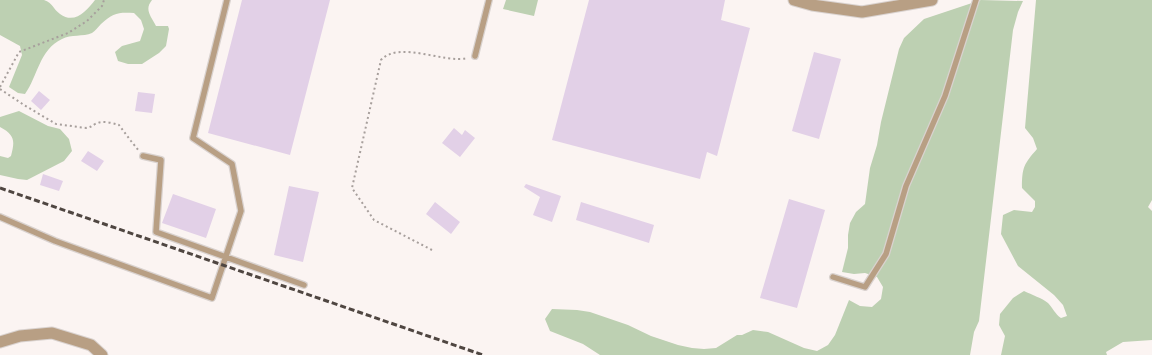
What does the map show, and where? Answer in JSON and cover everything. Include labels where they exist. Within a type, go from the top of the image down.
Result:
[{"type":"street","points":[[794,0],[812,5],[862,12],[932,0]]},
{"type":"street","points":[[0,342],[20,336],[52,333],[91,345],[102,355]]},
{"type":"lane","points":[[0,217],[55,241],[212,298],[241,210],[232,164],[192,138],[227,0]]},
{"type":"lane","points":[[474,56],[489,0]]},
{"type":"lane","points":[[833,278],[865,286],[886,254],[906,186],[945,96],[976,0]]},
{"type":"lane","points":[[143,156],[160,160],[156,232],[304,284]]},
{"type":"path","points":[[104,0],[102,6],[87,21],[68,33],[20,52],[0,88],[24,105],[56,124],[86,128],[101,122],[119,125],[143,156]]},
{"type":"path","points":[[432,250],[374,220],[352,188],[381,60],[385,56],[409,52],[466,59],[474,56]]},
{"type":"green space","points":[[0,0],[44,0],[60,14],[71,18],[84,12],[95,0],[152,0],[148,10],[150,16],[156,26],[168,26],[169,29],[166,46],[159,53],[142,64],[128,64],[118,61],[115,52],[122,46],[140,41],[144,29],[141,20],[134,13],[112,15],[92,33],[66,37],[54,44],[44,56],[25,94],[18,93],[9,87],[22,55],[20,46],[0,35]]},
{"type":"green space","points":[[506,0],[538,0],[534,16],[503,9]]},
{"type":"green space","points":[[981,0],[1023,1],[1013,30],[979,321],[974,332],[970,355],[600,355],[583,344],[550,331],[545,319],[552,309],[577,310],[590,312],[628,325],[651,336],[692,348],[716,348],[737,335],[742,335],[753,330],[768,332],[804,348],[817,351],[828,345],[835,335],[849,300],[860,306],[872,307],[881,299],[883,287],[877,277],[865,273],[854,274],[842,272],[848,248],[850,223],[856,212],[865,204],[870,168],[877,145],[881,122],[899,49],[904,38],[924,19]]},
{"type":"green space","points":[[1036,0],[1152,0],[1152,200],[1148,207],[1152,211],[1152,340],[1123,342],[1106,352],[1107,355],[1001,355],[1005,336],[999,325],[1000,314],[1013,298],[1024,291],[1046,301],[1061,318],[1067,316],[1063,305],[1054,295],[1018,266],[1001,234],[1003,215],[1014,210],[1032,212],[1035,207],[1035,201],[1022,188],[1023,170],[1029,158],[1037,149],[1033,138],[1025,128]]},
{"type":"green space","points":[[19,111],[48,126],[60,129],[69,139],[72,151],[64,161],[27,180],[0,175],[0,156],[8,158],[11,156],[13,139],[9,133],[0,127],[0,117]]},
{"type":"building","points":[[242,0],[330,0],[290,155],[208,133]]},
{"type":"building","points":[[589,0],[725,0],[721,20],[750,28],[717,156],[707,152],[700,179],[552,140]]},
{"type":"building","points":[[814,52],[841,59],[819,139],[792,131]]},
{"type":"building","points":[[39,91],[50,100],[41,110],[31,101]]},
{"type":"building","points":[[138,92],[155,94],[152,113],[135,111]]},
{"type":"building","points":[[454,128],[462,135],[465,130],[475,138],[460,157],[442,143]]},
{"type":"building","points":[[88,151],[104,161],[97,171],[81,161]]},
{"type":"building","points":[[43,174],[63,181],[59,191],[40,185]]},
{"type":"building","points":[[526,184],[561,196],[552,222],[533,215],[540,197],[524,187]]},
{"type":"building","points":[[289,186],[319,192],[303,262],[274,255]]},
{"type":"building","points":[[173,194],[216,209],[206,238],[162,223]]},
{"type":"building","points":[[789,199],[825,210],[797,308],[760,298]]},
{"type":"building","points":[[435,202],[460,222],[451,234],[426,214]]},
{"type":"building","points":[[581,202],[654,225],[649,243],[576,220]]},
{"type":"railway","points":[[0,188],[483,355]]}]
